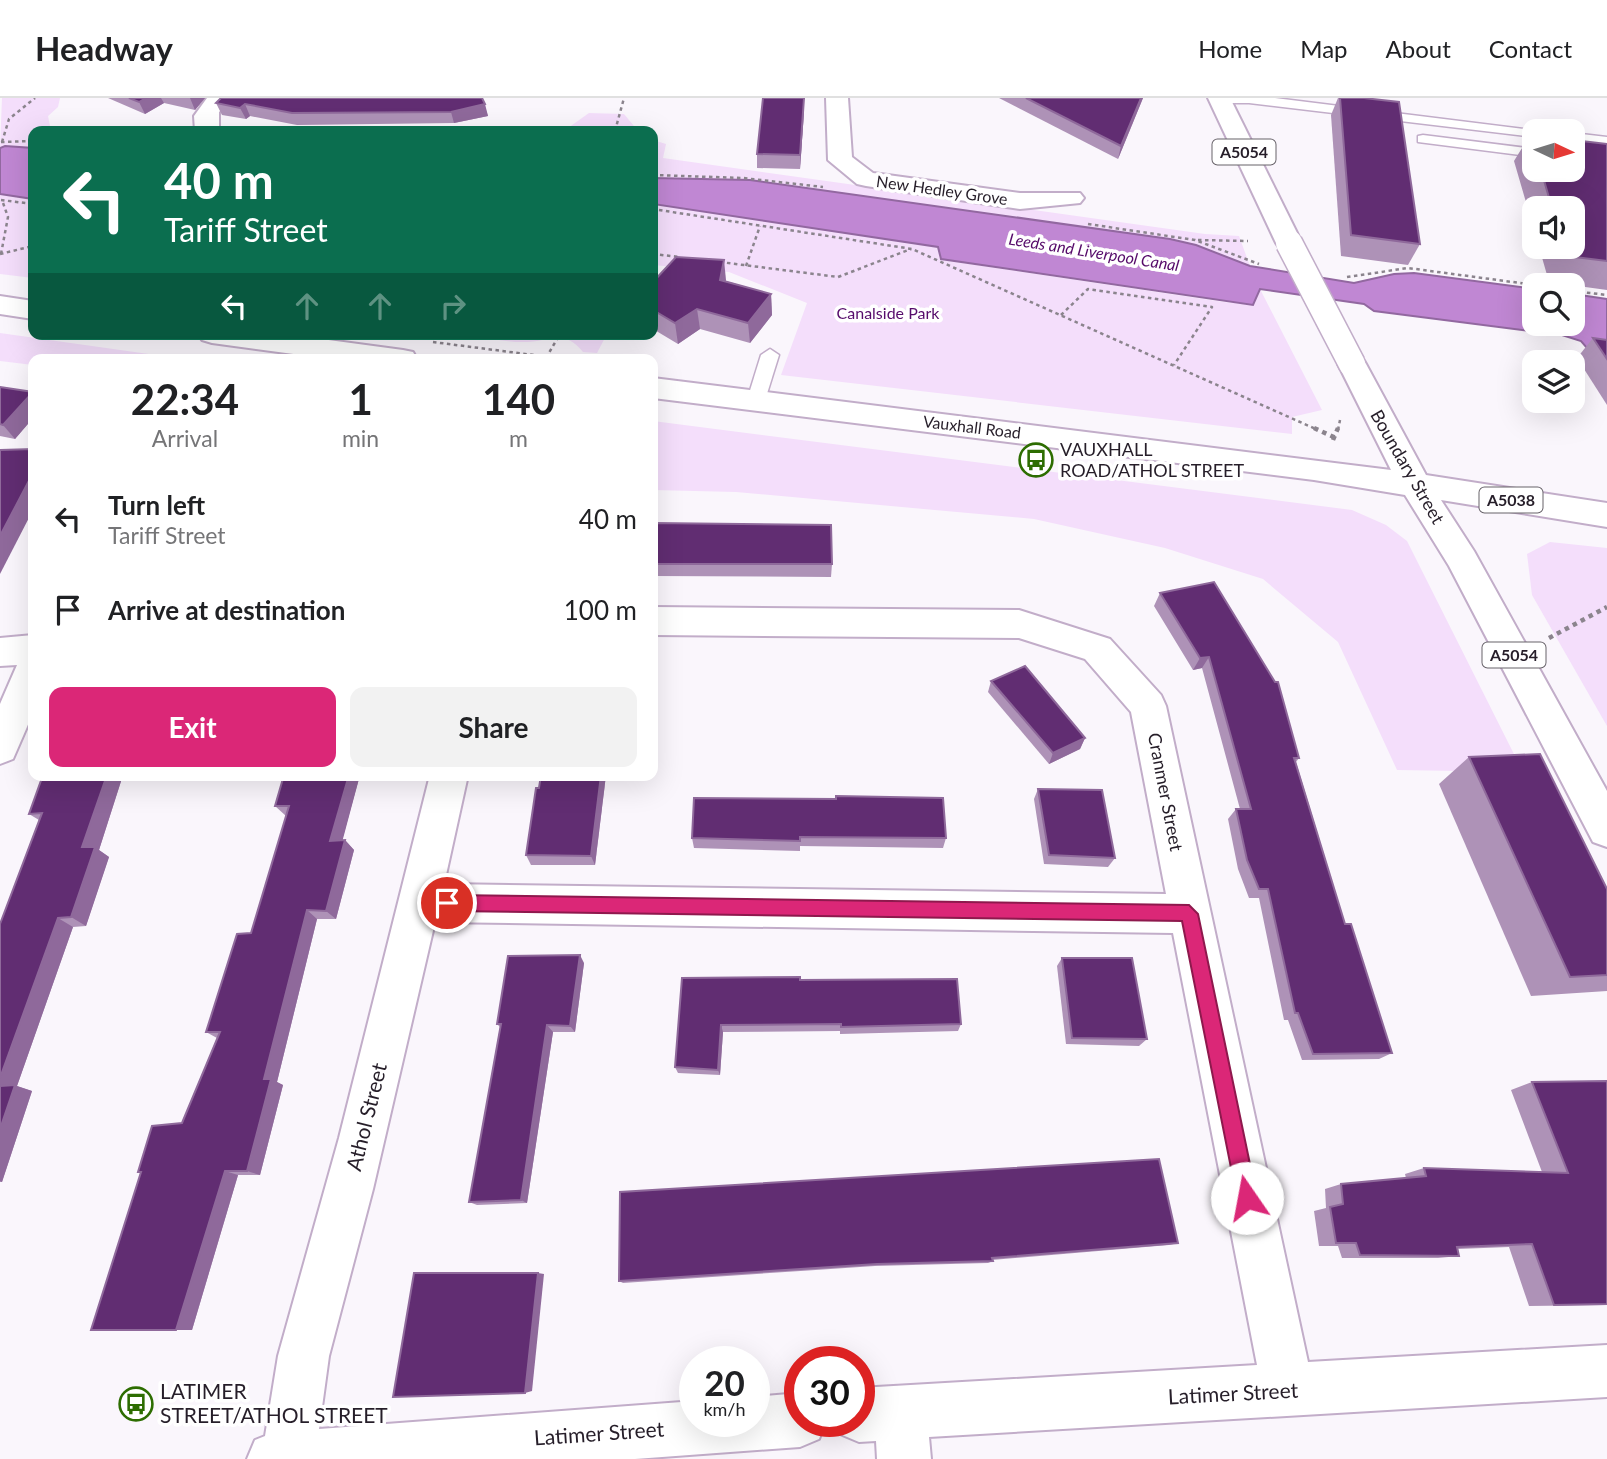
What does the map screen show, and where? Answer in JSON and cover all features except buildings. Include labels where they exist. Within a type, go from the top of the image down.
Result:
[{"type":"street","points":[[206,126],[205,118],[210,106],[222,98]]},
{"type":"street","name":"New Hedley Grove","points":[[836,98],[839,160],[866,179],[1020,201],[1071,198]]},
{"type":"street","name":"Boundary Street","points":[[1219,99],[1289,243],[1415,485],[1462,561],[1607,829]]},
{"type":"street","points":[[0,305],[28,309]]},
{"type":"street","points":[[258,340],[365,354]]},
{"type":"street","name":"Vauxhall Road","points":[[658,389],[1314,470],[1415,485]]},
{"type":"street","points":[[1314,470],[1354,460],[1370,447],[1381,421]]},
{"type":"street","name":"A5038","points":[[1415,485],[1607,515]]},
{"type":"street","name":"Cranmer Street","points":[[658,621],[1019,624],[1097,649],[1148,706],[1288,1392]]},
{"type":"street","points":[[0,652],[28,649]]},
{"type":"street","points":[[0,748],[28,681]]},
{"type":"street","name":"Athol Street","points":[[285,1459],[312,1316],[348,1193],[448,781]]},
{"type":"street","points":[[420,902],[1189,914]]},
{"type":"street","name":"Latimer Street","points":[[888,1429],[1288,1392],[1607,1371]]},
{"type":"street","name":"Latimer Street","points":[[285,1459],[784,1421]]},
{"type":"lane","points":[[1219,99],[1249,99],[1522,131]]},
{"type":"lane","points":[[1423,139],[1522,151]]},
{"type":"lane","points":[[1586,139],[1607,141]]},
{"type":"lane","points":[[756,400],[770,355]]},
{"type":"path","points":[[28,141],[1,142],[9,119],[35,98]]},
{"type":"path","points":[[616,126],[624,98]]},
{"type":"path","points":[[658,175],[743,178],[825,188]]},
{"type":"path","points":[[28,203],[1,200],[8,217],[1,254],[28,247]]},
{"type":"path","points":[[659,210],[912,249],[1336,438]]},
{"type":"path","points":[[1078,223],[1195,240],[1258,241]]},
{"type":"path","points":[[746,266],[760,226]]},
{"type":"path","points":[[1195,240],[1253,264],[1265,265]]},
{"type":"path","points":[[720,262],[838,277],[912,249]]},
{"type":"path","points":[[658,255],[693,259]]},
{"type":"path","points":[[1342,278],[1408,268],[1522,283]]},
{"type":"path","points":[[1061,315],[1088,289],[1212,307],[1174,365]]},
{"type":"path","points":[[1585,292],[1607,295]]},
{"type":"path","points":[[426,341],[518,354]]},
{"type":"path","points":[[1515,657],[1607,607]]},
{"type":"green space","points":[[2,98],[60,98],[58,107],[48,116],[50,126],[28,126],[28,148],[0,148]]},
{"type":"green space","points":[[589,113],[624,114],[634,126],[571,126]]},
{"type":"green space","points":[[658,142],[666,144],[663,158],[1205,234],[1239,236],[1250,266],[1196,245],[1170,239],[750,180],[658,178]]},
{"type":"green space","points":[[0,194],[28,198],[28,277],[0,274]]},
{"type":"green space","name":"Canalside Park","points":[[658,205],[939,247],[942,260],[1224,302],[1253,305],[1260,289],[1322,410],[1292,417],[1292,434],[781,375],[807,303],[729,272],[658,265]]},
{"type":"green space","points":[[0,333],[28,337],[28,340],[50,340],[149,354],[28,354],[28,364],[0,361]]},
{"type":"green space","points":[[498,340],[542,340],[519,342]]},
{"type":"green space","points":[[568,340],[604,340],[597,353],[583,352]]},
{"type":"green space","points":[[658,422],[1352,510],[1386,525],[1407,541],[1523,772],[1397,770],[1338,642],[1263,579],[1165,548],[1034,519],[736,492],[658,490]]},
{"type":"green space","points":[[1550,542],[1607,548],[1607,726],[1532,595],[1527,554]]},
{"type":"water","points":[[0,148],[28,148],[28,198],[0,194]]},
{"type":"water","name":"Leeds and Liverpool Canal","points":[[658,178],[750,180],[1170,239],[1196,245],[1250,266],[1354,283],[1394,274],[1414,273],[1522,287],[1522,330],[1374,311],[1364,304],[1260,289],[1253,305],[941,259],[938,247],[658,205]]},
{"type":"water","points":[[1585,296],[1607,299],[1607,357],[1594,356],[1581,341],[1565,336],[1585,336]]},
{"type":"place","name":"VAUXHALL ROAD/ATHOL STREET","points":[[1036,460]]},
{"type":"place","name":"LATIMER STREET/ATHOL STREET","points":[[136,1404]]},
{"type":"route","points":[[447,903],[1189,914],[1247,1198]]}]
